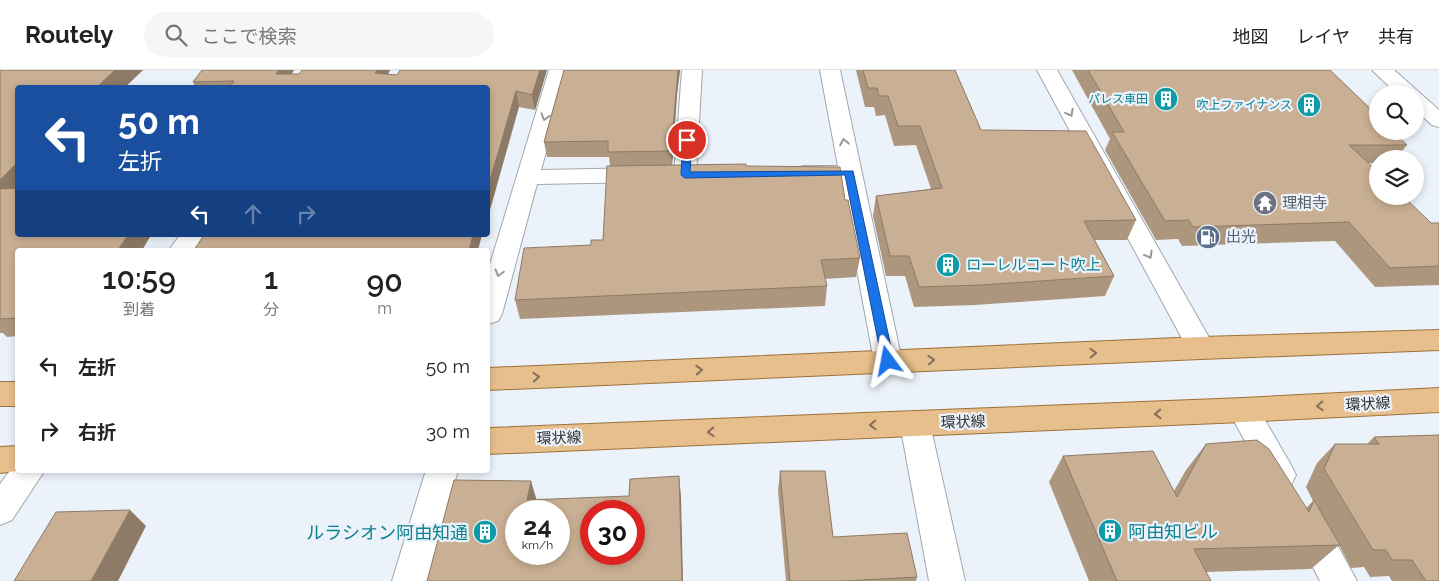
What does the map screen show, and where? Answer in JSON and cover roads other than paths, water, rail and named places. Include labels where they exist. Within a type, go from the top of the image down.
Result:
[{"type":"main road","points":[[490,379],[1200,348],[1439,340]]},
{"type":"main road","points":[[0,394],[15,394]]},
{"type":"main road","name":"環状線","points":[[490,441],[1243,410],[1439,400]]},
{"type":"main road","points":[[0,460],[15,459]]},
{"type":"street","points":[[490,307],[559,70]]},
{"type":"street","points":[[528,177],[695,175],[692,70]]},
{"type":"street","points":[[830,70],[888,361]]},
{"type":"street","points":[[1047,70],[1200,348]]},
{"type":"street","points":[[1382,70],[1399,85]]},
{"type":"street","points":[[1424,107],[1439,121]]},
{"type":"street","points":[[782,174],[850,173]]},
{"type":"street","points":[[183,248],[192,237]]},
{"type":"street","points":[[1243,410],[1339,581]]},
{"type":"street","points":[[915,424],[946,581]]},
{"type":"street","points":[[0,510],[27,473]]},
{"type":"street","points":[[410,581],[441,473]]},
{"type":"place","name":"パレス車田","points":[[1166,99]]},
{"type":"place","name":"吹上ファイナンス","points":[[1309,105]]},
{"type":"place","name":"理相寺","points":[[1265,203]]},
{"type":"place","name":"出光","points":[[1208,237]]},
{"type":"place","name":"ローレルコート吹上","points":[[948,265]]},
{"type":"place","name":"阿由知ビル","points":[[1110,531]]},
{"type":"place","name":"ルラシオン阿由知通","points":[[485,532]]}]
